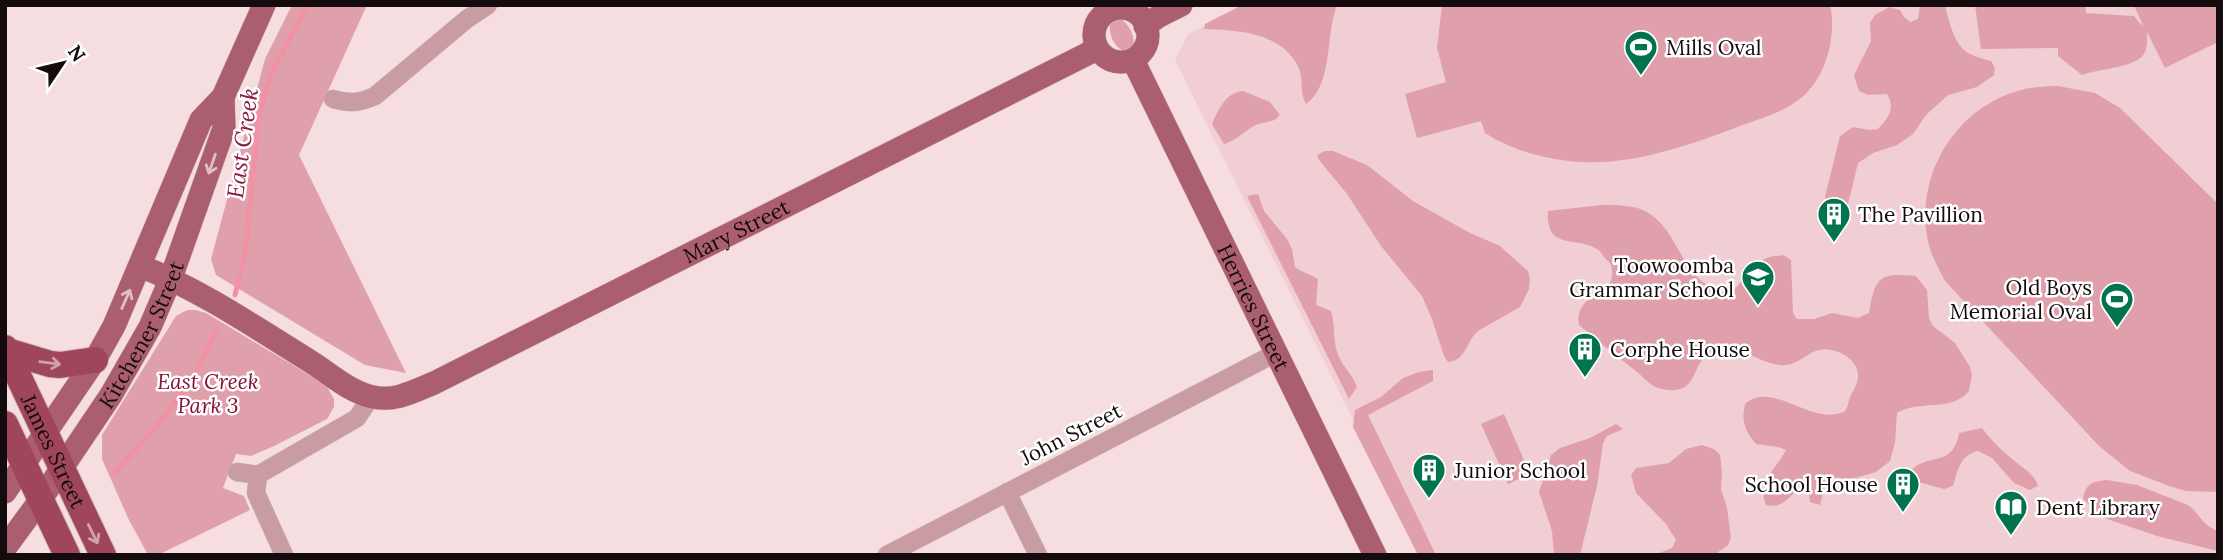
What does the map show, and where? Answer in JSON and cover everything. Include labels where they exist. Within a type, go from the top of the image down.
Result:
[{"type":"highway","points":[[6,349],[50,364],[95,360]]},
{"type":"highway","name":"James Street","points":[[6,349],[103,555]]},
{"type":"highway","name":"James Street","points":[[5,424],[67,555]]},
{"type":"main road","name":"Kitchener Street","points":[[5,492],[95,360],[114,326],[201,120],[223,97],[264,5]]},
{"type":"main road","points":[[1145,26],[1181,5]]},
{"type":"main road","points":[[1108,8],[1131,10],[1145,26],[1147,42],[1133,60],[1109,60],[1097,49],[1094,37],[1096,24],[1108,8]]},
{"type":"main road","name":"Mary Street","points":[[140,266],[171,278],[346,385],[371,397],[388,399],[404,396],[1097,49]]},
{"type":"main road","name":"Herries Street","points":[[1133,60],[1375,555]]},
{"type":"main road","name":"Kitchener Street","points":[[5,548],[62,468],[139,348],[171,278],[224,128],[223,97]]},
{"type":"street","points":[[333,99],[349,104],[375,96],[467,19],[488,5]]},
{"type":"street","name":"John Street","points":[[887,555],[1276,353]]},
{"type":"street","points":[[237,472],[258,475],[357,418],[371,397]]},
{"type":"street","points":[[258,475],[256,493],[284,555]]},
{"type":"street","points":[[1007,492],[1038,555]]},
{"type":"shaded area","name":"Toowoomba Grammar School","points":[[1246,5],[2218,5],[2218,555],[1420,555],[1175,60],[1188,34]]},
{"type":"green space","name":"East Creek Park 3","points":[[292,5],[367,5],[299,155],[406,373],[365,365],[216,275],[211,259],[265,59]]},
{"type":"green space","points":[[1242,5],[1337,5],[1325,72],[1315,95],[1306,104],[1298,66],[1280,46],[1257,35],[1204,29],[1205,24]]},
{"type":"green space","name":"Mills Oval","points":[[1442,5],[1830,5],[1832,30],[1828,56],[1817,79],[1810,90],[1787,107],[1664,152],[1622,160],[1581,162],[1544,157],[1519,150],[1485,133],[1481,121],[1417,138],[1405,94],[1446,82],[1437,48]]},
{"type":"green space","points":[[1920,5],[1945,5],[1960,45],[1970,54],[1991,61],[1995,68],[1994,75],[1977,87],[1948,95],[1926,115],[1913,134],[1897,145],[1873,153],[1858,163],[1847,208],[1834,211],[1825,197],[1840,136],[1853,127],[1878,129],[1891,109],[1887,94],[1868,95],[1859,91],[1854,75],[1871,41],[1870,23],[1875,15],[1889,7],[1900,10],[1910,22],[1918,19]]},
{"type":"green space","points":[[1975,5],[2085,5],[2086,13],[2134,16],[2144,28],[2134,5],[2218,5],[2218,42],[2165,68],[2147,32],[2146,48],[2140,59],[2082,75],[2058,56],[2058,48],[1981,49]]},
{"type":"green space","points":[[1119,18],[1133,35],[1133,48],[1126,52],[1115,44],[1111,35],[1111,21]]},
{"type":"green space","points":[[2058,86],[2095,93],[2120,108],[2218,204],[2218,492],[2186,491],[2130,471],[2099,446],[1945,281],[1933,256],[1925,216],[1927,192],[1945,147],[1959,128],[1977,111],[1998,99],[2026,89]]},
{"type":"green space","points":[[1243,91],[1270,102],[1280,115],[1273,121],[1254,126],[1224,144],[1212,124],[1227,98]]},
{"type":"green space","points":[[1333,151],[1367,165],[1413,201],[1470,233],[1500,246],[1528,271],[1529,289],[1520,307],[1478,331],[1459,358],[1448,362],[1422,296],[1381,246],[1347,194],[1319,160],[1317,155]]},
{"type":"green space","points":[[1258,194],[1264,211],[1287,239],[1295,267],[1318,279],[1316,305],[1331,311],[1337,351],[1357,387],[1349,399],[1247,196]]},
{"type":"green space","points":[[1601,205],[1630,206],[1645,211],[1667,231],[1701,280],[1713,288],[1730,293],[1761,261],[1784,255],[1791,260],[1793,313],[1797,319],[1814,319],[1832,313],[1858,318],[1869,313],[1876,285],[1880,280],[1893,275],[1916,276],[1927,290],[1929,318],[1933,326],[1955,343],[1970,367],[1972,375],[1969,391],[1953,402],[1915,407],[1897,413],[1895,443],[1890,461],[1876,472],[1852,479],[1827,477],[1820,505],[1810,502],[1808,487],[1800,486],[1781,504],[1766,505],[1766,482],[1786,450],[1756,444],[1745,426],[1745,404],[1755,398],[1765,397],[1812,412],[1836,414],[1845,411],[1858,376],[1854,364],[1844,355],[1825,349],[1786,365],[1771,363],[1734,350],[1725,350],[1706,356],[1693,378],[1682,389],[1672,390],[1653,385],[1579,325],[1582,306],[1608,285],[1611,279],[1611,264],[1597,249],[1589,245],[1557,237],[1548,224],[1548,211]]},
{"type":"green space","name":"East Creek Park 3","points":[[187,310],[206,313],[326,385],[334,399],[334,407],[327,419],[274,446],[251,456],[236,454],[223,488],[244,496],[250,510],[158,555],[148,555],[102,459],[102,435],[176,316]]},
{"type":"green space","points":[[1433,370],[1433,381],[1368,415],[1436,555],[1418,555],[1353,427],[1355,410],[1381,397],[1403,378]]},
{"type":"green space","points":[[1504,414],[1530,474],[1508,484],[1481,424]]},
{"type":"green space","points":[[1616,424],[1623,429],[1607,436],[1603,443],[1597,486],[1580,555],[1554,555],[1552,531],[1539,492],[1551,455],[1560,448],[1590,438]]},
{"type":"green space","points":[[1982,428],[2030,474],[2038,486],[2030,490],[2014,483],[1992,458],[1978,451],[1963,460],[1953,486],[1944,489],[1911,480],[1910,472],[1916,466],[1945,456],[1951,451],[1959,433]]},
{"type":"green space","points":[[1702,445],[1714,449],[1720,455],[1721,489],[1731,538],[1728,545],[1714,555],[1654,555],[1672,548],[1676,540],[1666,524],[1636,493],[1631,475],[1636,468],[1669,463],[1686,449]]},
{"type":"green space","points":[[2107,480],[2137,485],[2188,505],[2207,525],[2218,531],[2218,551],[2157,536],[2101,516],[2083,499],[2090,484]]},
{"type":"waterway","name":"East Creek","points":[[235,295],[245,254],[259,114],[271,74],[307,5]]},
{"type":"waterway","name":"East Creek","points":[[114,473],[150,434],[191,382],[217,329]]},
{"type":"place","name":"Mills Oval","points":[[1641,77]]},
{"type":"place","name":"The Pavillion","points":[[1834,244]]},
{"type":"place","name":"Toowoomba Grammar School","points":[[1758,307]]},
{"type":"place","name":"Old Boys Memorial Oval","points":[[2117,329]]},
{"type":"place","name":"Corphe House","points":[[1585,379]]},
{"type":"place","name":"Junior School","points":[[1429,500]]},
{"type":"place","name":"School House","points":[[1903,514]]},
{"type":"place","name":"Dent Library","points":[[2011,537]]}]
